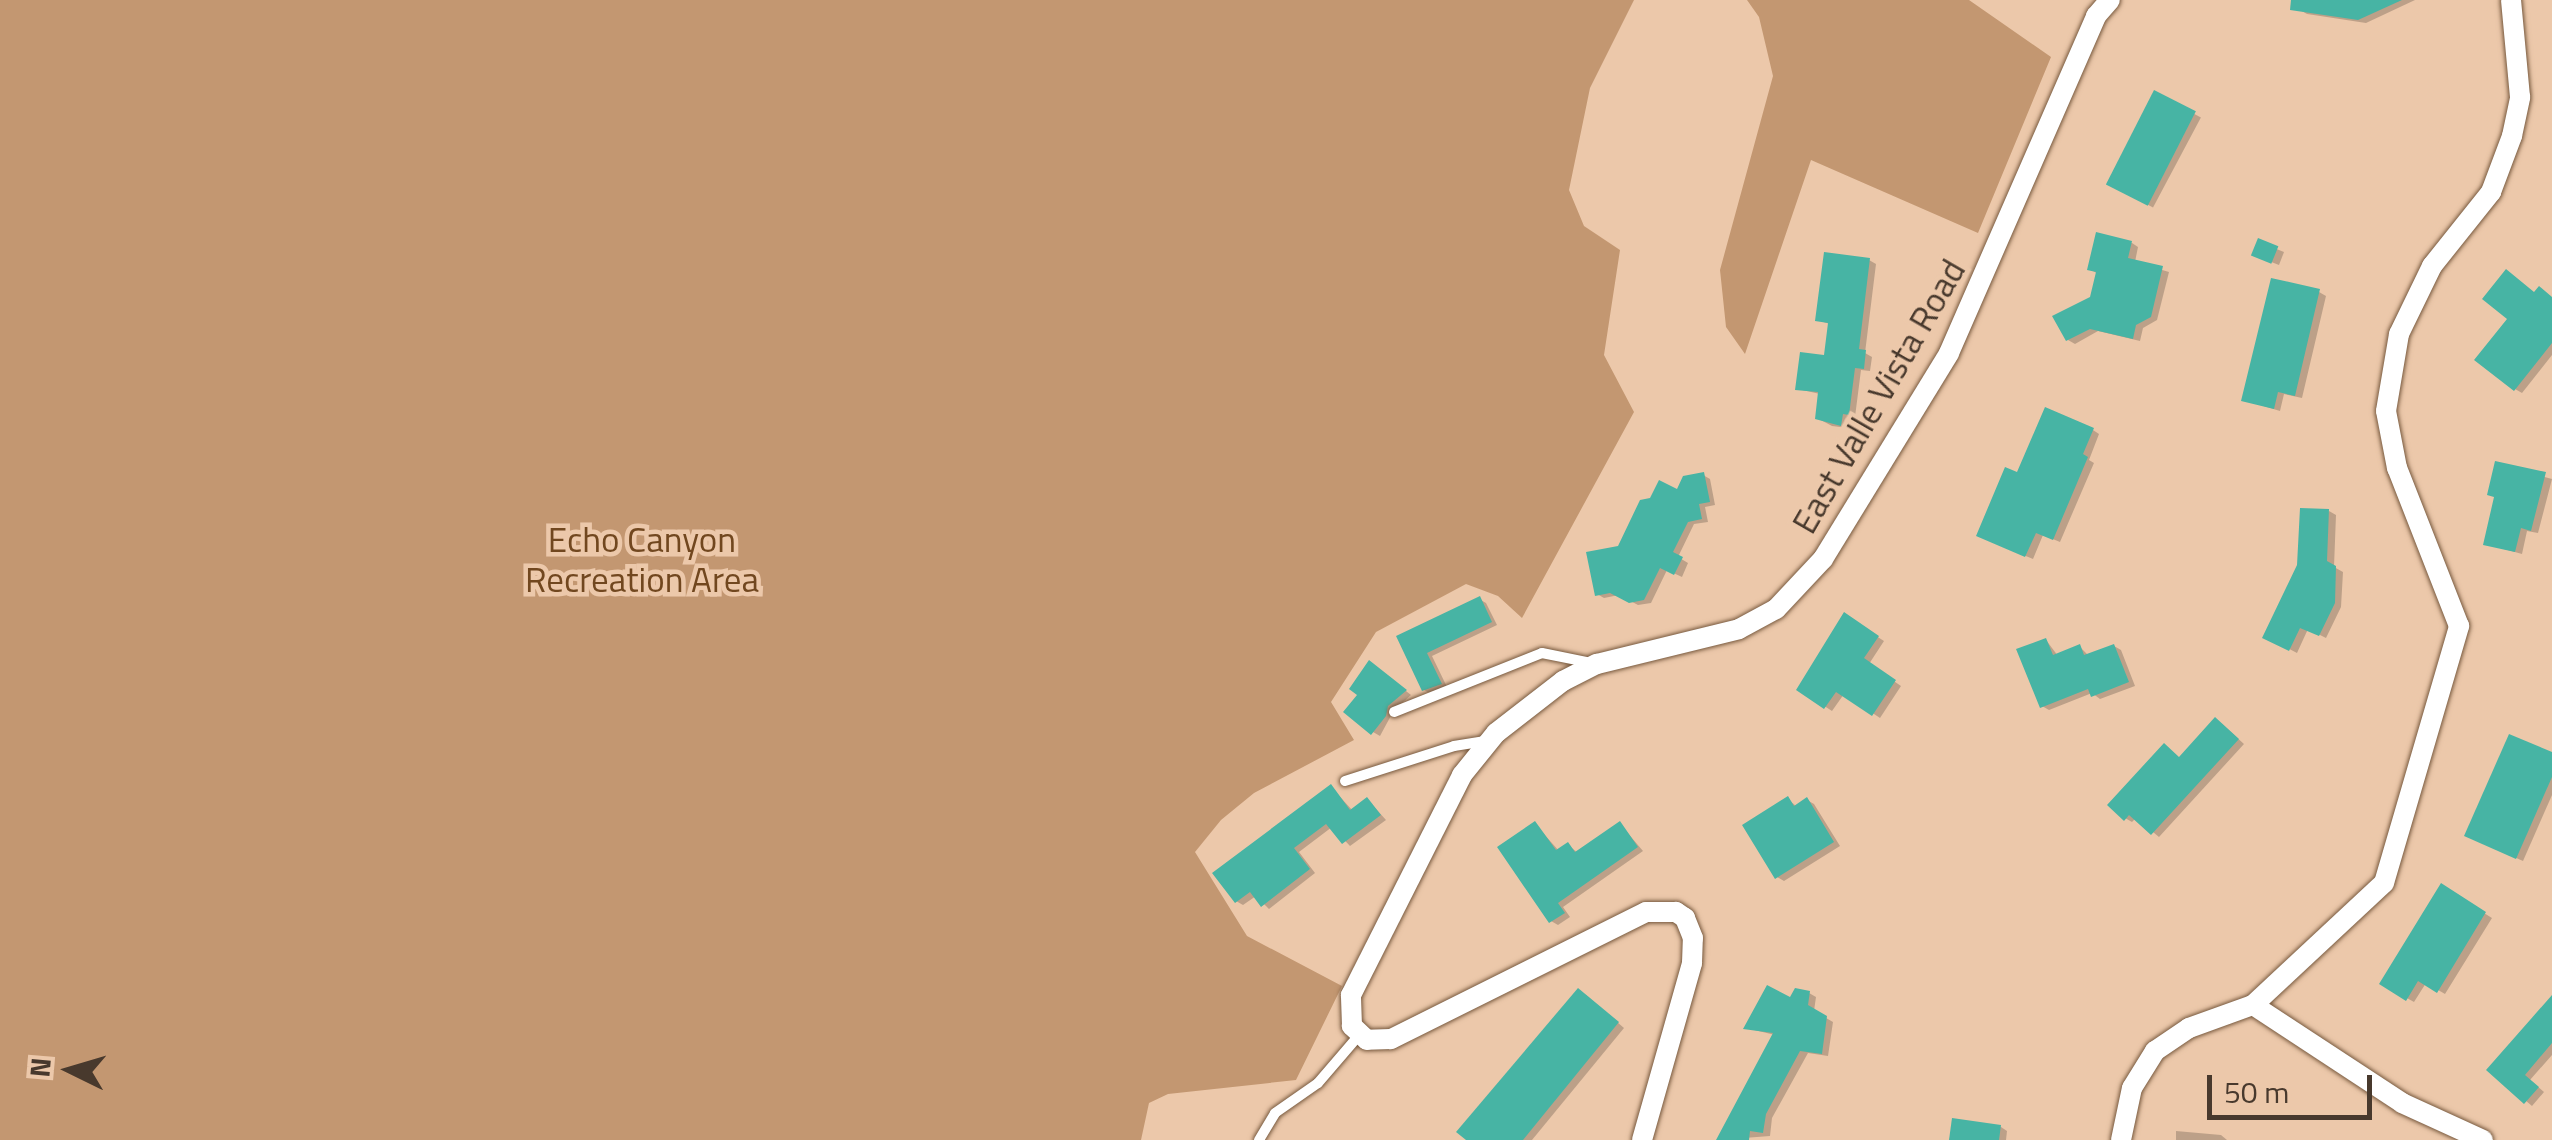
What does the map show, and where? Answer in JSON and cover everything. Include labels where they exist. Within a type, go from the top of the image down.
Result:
[{"type":"street","name":"East Valle Vista Road","points":[[1361,1034],[1352,1026],[1351,995],[1462,775],[1490,740],[1563,681],[1597,664],[1739,628],[1776,609],[1823,560],[1949,353],[2096,16],[2110,0]]},
{"type":"street","points":[[2121,1140],[2132,1088],[2155,1051],[2189,1028],[2254,1006],[2384,883],[2459,626],[2397,468],[2386,411],[2399,334],[2432,266],[2491,192],[2512,136],[2520,96],[2511,0]]},
{"type":"street","points":[[1361,1034],[1368,1040],[1391,1039],[1646,912],[1676,912],[1684,918],[1693,938],[1692,964],[1642,1140]]},
{"type":"street","points":[[2254,1006],[2402,1102],[2483,1140]]},
{"type":"lane","points":[[1394,712],[1542,654],[1597,664]]},
{"type":"lane","points":[[1345,781],[1454,746],[1490,740]]},
{"type":"lane","points":[[1258,1140],[1275,1113],[1318,1084],[1361,1034]]},
{"type":"green space","name":"Echo Canyon Recreation Area","points":[[0,0],[1634,0],[1590,88],[1569,190],[1584,226],[1620,250],[1604,355],[1634,412],[1522,618],[1498,596],[1466,584],[1376,632],[1331,702],[1354,740],[1254,793],[1221,820],[1195,852],[1247,936],[1342,986],[1296,1080],[1168,1094],[1149,1103],[1141,1140],[0,1140]]},
{"type":"green space","points":[[1747,0],[1969,0],[2051,57],[1978,233],[1811,160],[1745,354],[1726,327],[1720,270],[1773,76],[1759,17]]},
{"type":"building","points":[[2291,0],[2402,0],[2358,20],[2290,10]]},
{"type":"building","points":[[2154,90],[2196,111],[2148,206],[2106,184]]},
{"type":"building","points":[[2096,232],[2132,241],[2128,258],[2163,266],[2151,317],[2136,325],[2133,339],[2090,329],[2066,341],[2052,316],[2090,297],[2096,272],[2087,270]]},
{"type":"building","points":[[2258,238],[2278,246],[2271,264],[2251,256]]},
{"type":"building","points":[[1824,252],[1870,258],[1859,349],[1866,350],[1864,369],[1855,368],[1849,415],[1843,414],[1841,426],[1815,419],[1818,392],[1795,390],[1800,352],[1824,355],[1828,323],[1815,321]]},
{"type":"building","points":[[2506,269],[2534,292],[2539,286],[2552,297],[2552,343],[2514,391],[2474,360],[2507,319],[2482,299]]},
{"type":"building","points":[[2271,278],[2320,289],[2295,396],[2278,392],[2274,409],[2241,401]]},
{"type":"building","points":[[2045,407],[2094,428],[2083,454],[2088,457],[2053,540],[2036,533],[2025,557],[1976,536],[2005,467],[2017,472]]},
{"type":"building","points":[[2495,461],[2546,472],[2531,531],[2521,528],[2515,552],[2483,545],[2494,497],[2487,495]]},
{"type":"building","points":[[1704,472],[1710,502],[1699,504],[1702,519],[1688,522],[1673,552],[1683,557],[1674,575],[1660,568],[1644,600],[1629,603],[1610,593],[1595,596],[1586,552],[1618,546],[1640,500],[1650,498],[1659,480],[1677,489],[1683,476]]},
{"type":"building","points":[[2300,508],[2329,509],[2327,561],[2336,566],[2335,603],[2319,636],[2300,628],[2289,651],[2262,638],[2297,565]]},
{"type":"building","points":[[1480,596],[1492,622],[1427,653],[1442,684],[1422,691],[1396,636]]},
{"type":"building","points":[[1844,612],[1879,636],[1864,658],[1896,680],[1872,716],[1836,692],[1824,709],[1796,690]]},
{"type":"building","points":[[2046,638],[2053,655],[2080,644],[2084,655],[2114,644],[2129,682],[2091,697],[2088,689],[2040,708],[2016,649]]},
{"type":"building","points":[[1369,660],[1407,690],[1388,706],[1386,716],[1371,735],[1343,712],[1357,695],[1349,689]]},
{"type":"building","points":[[2215,717],[2239,739],[2151,835],[2129,815],[2124,821],[2107,805],[2164,743],[2179,757]]},
{"type":"building","points":[[2509,734],[2552,752],[2552,777],[2516,859],[2464,836]]},
{"type":"building","points":[[1331,784],[1350,810],[1367,797],[1381,815],[1342,844],[1326,824],[1294,848],[1310,869],[1261,907],[1250,892],[1235,903],[1212,873]]},
{"type":"building","points":[[1788,796],[1794,806],[1807,797],[1834,842],[1775,879],[1742,825]]},
{"type":"building","points":[[1535,821],[1556,850],[1568,842],[1575,852],[1620,821],[1638,847],[1558,903],[1565,913],[1549,923],[1497,847]]},
{"type":"building","points":[[2441,883],[2486,912],[2437,993],[2418,981],[2406,1001],[2379,984]]},
{"type":"building","points":[[1767,985],[1790,997],[1795,988],[1810,991],[1808,1005],[1827,1016],[1822,1054],[1800,1051],[1766,1114],[1763,1133],[1750,1131],[1749,1140],[1716,1140],[1773,1033],[1743,1029]]},
{"type":"building","points":[[1578,988],[1619,1022],[1523,1140],[1466,1140],[1456,1132]]},
{"type":"building","points":[[2552,995],[2552,1043],[2525,1075],[2539,1087],[2524,1104],[2486,1070]]},
{"type":"building","points":[[1952,1118],[2001,1125],[1999,1140],[1949,1140]]}]
